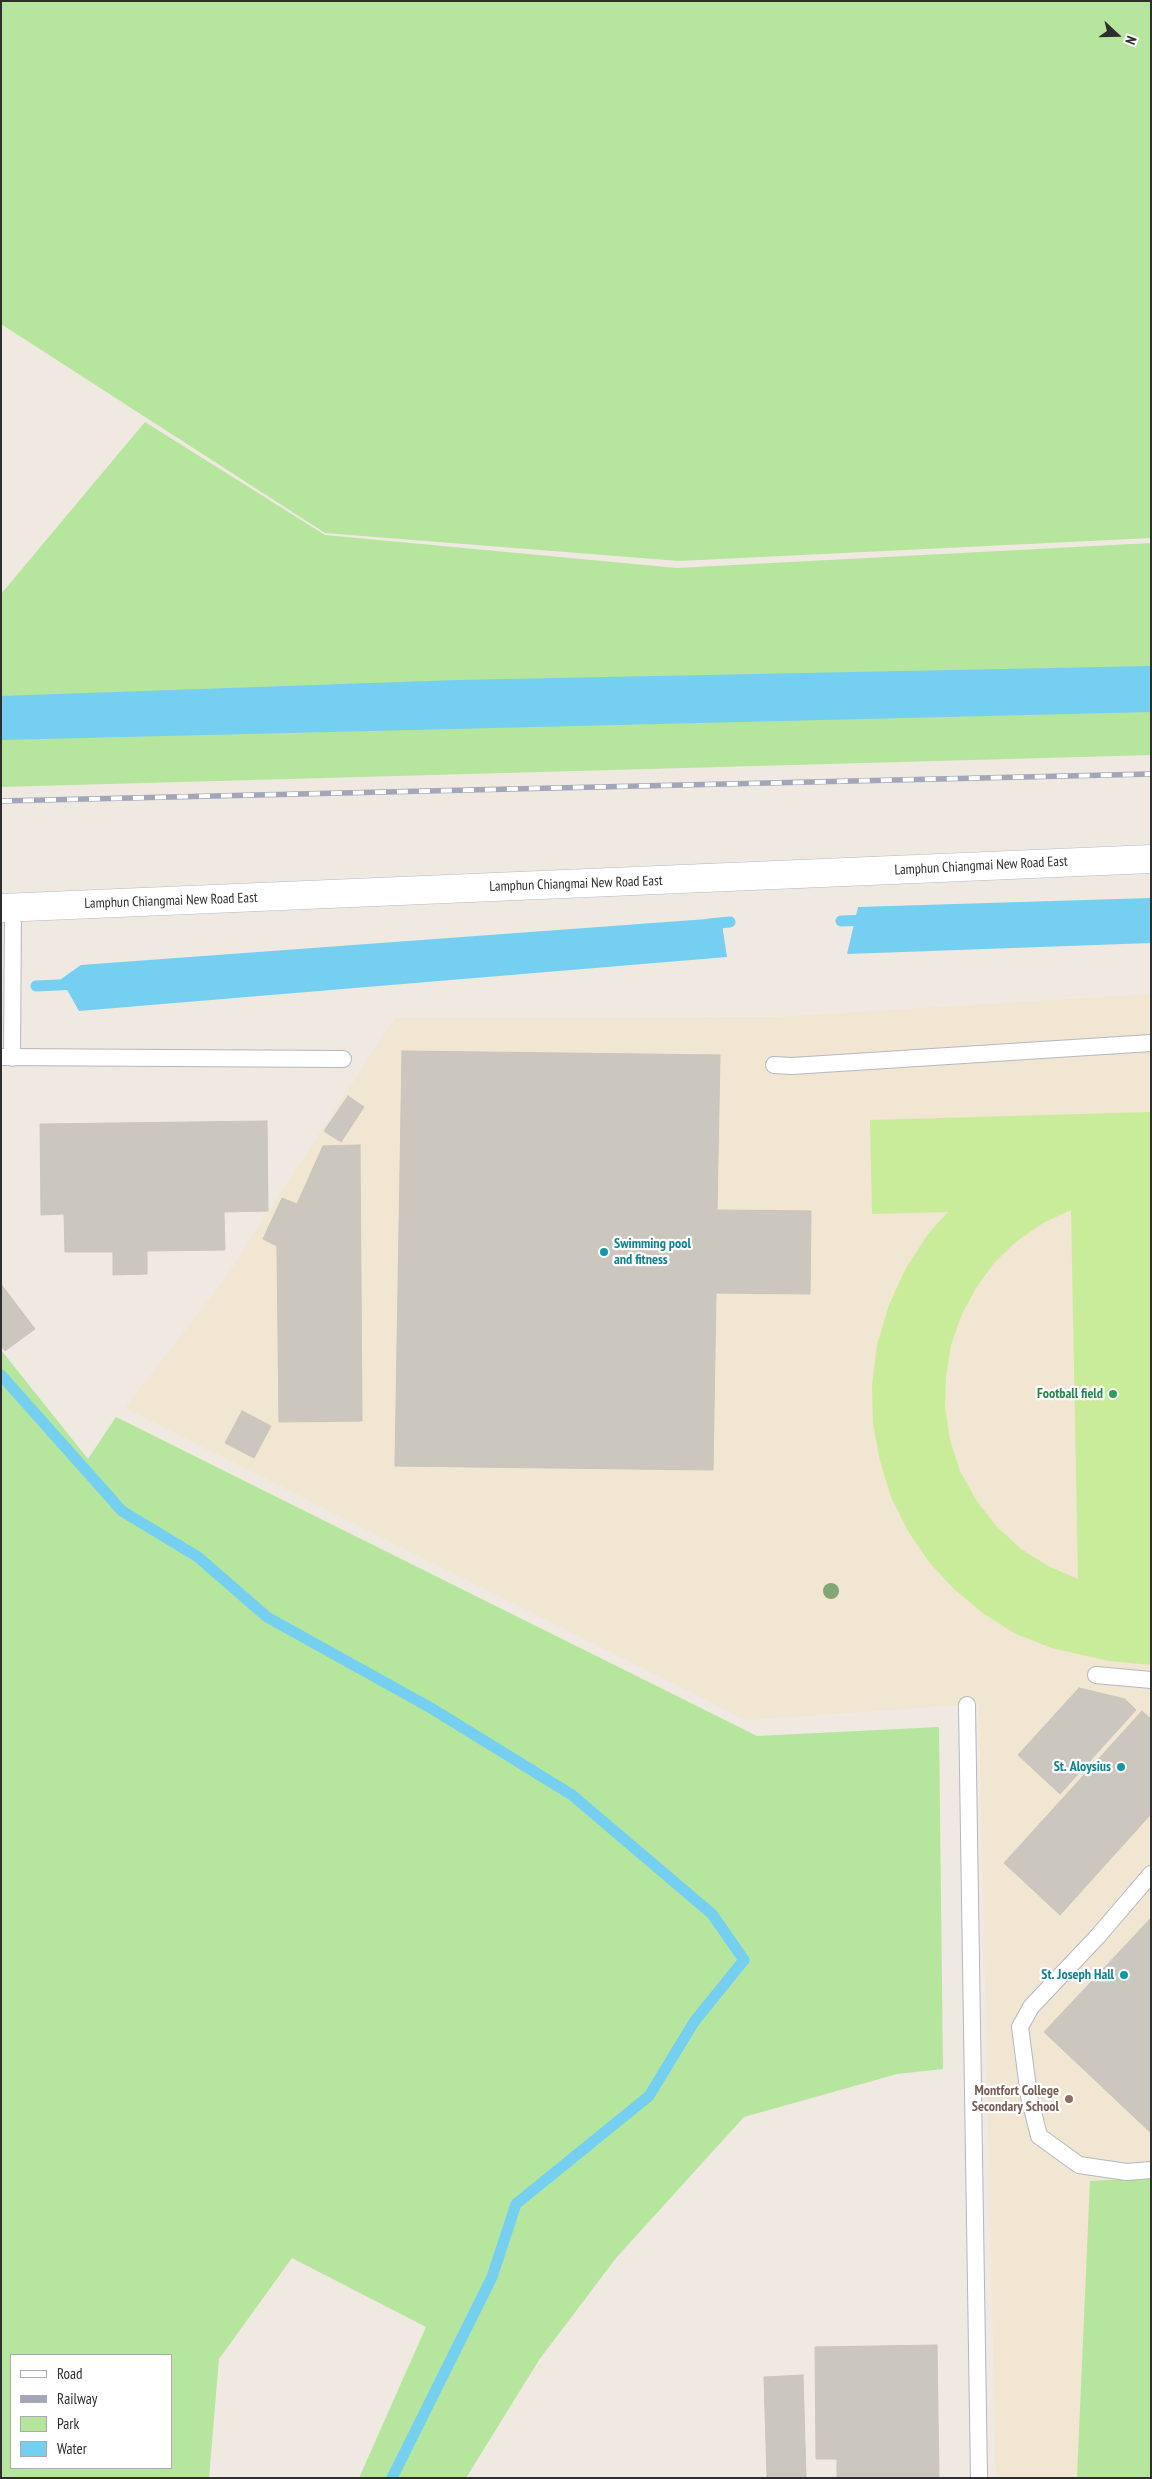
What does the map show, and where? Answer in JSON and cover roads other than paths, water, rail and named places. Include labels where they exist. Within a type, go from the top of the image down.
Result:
[{"type":"main road","name":"Lamphun Chiangmai New Road East","points":[[7,908],[1151,859]]},
{"type":"lane","points":[[7,908],[7,1058],[343,1059]]},
{"type":"lane","points":[[774,1065],[792,1066],[1151,1043]]},
{"type":"lane","points":[[1096,1675],[1151,1680]]},
{"type":"lane","points":[[967,1705],[979,2478]]},
{"type":"lane","points":[[1151,1874],[1098,1936],[1031,2007],[1020,2027],[1028,2096],[1039,2136],[1079,2165],[1126,2172],[1151,2170]]},
{"type":"water","points":[[1151,666],[1151,712],[1,740],[1,696],[457,680]]},
{"type":"water","points":[[1151,898],[1151,943],[847,954],[858,907]]},
{"type":"water","points":[[721,918],[727,957],[79,1011],[61,979],[81,965]]},
{"type":"waterway","points":[[841,921],[869,920]]},
{"type":"waterway","points":[[709,924],[730,922]]},
{"type":"waterway","points":[[36,986],[79,984]]},
{"type":"waterway","points":[[1,1375],[122,1511],[198,1557],[267,1617],[431,1708],[572,1795],[712,1914],[744,1960],[694,2022],[649,2096],[516,2204],[492,2277],[392,2478]]},
{"type":"railway","points":[[1,801],[1151,774]]},
{"type":"place","name":"Swimming pool and fitness","points":[[604,1252]]},
{"type":"place","name":"Football field","points":[[1113,1394]]},
{"type":"place","name":"St. Aloysius","points":[[1121,1767]]},
{"type":"place","name":"St. Joseph Hall","points":[[1124,1975]]},
{"type":"place","name":"Montfort College Secondary School","points":[[1069,2099]]}]
